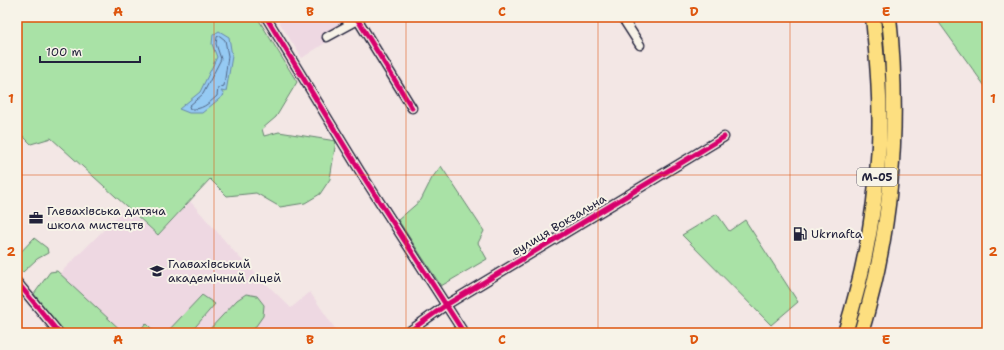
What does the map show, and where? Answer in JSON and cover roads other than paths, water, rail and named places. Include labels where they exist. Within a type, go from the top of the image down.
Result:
[{"type":"highway","name":"М-05","points":[[845,333],[864,262],[872,219],[877,178],[879,144],[878,77],[873,17]]},
{"type":"highway","name":"М-05","points":[[860,333],[875,277],[890,189],[894,112],[889,17]]},
{"type":"street","points":[[266,17],[361,173],[464,333]]},
{"type":"street","points":[[344,17],[355,20],[412,108]]},
{"type":"street","points":[[622,17],[640,45]]},
{"type":"street","points":[[327,37],[355,20]]},
{"type":"street","name":"вулиця Вокзальна","points":[[407,333],[446,305],[724,137]]},
{"type":"street","points":[[17,282],[59,333]]},
{"type":"water","points":[[219,31],[229,37],[232,56],[226,92],[221,91],[224,95],[202,113],[189,113],[179,109],[200,92],[217,57],[212,44],[213,35]]},
{"type":"place","name":"Глевахівська дитяча школа мистецтв","points":[[36,218]]},
{"type":"place","name":"Ukrnafta","points":[[800,234]]},
{"type":"place","name":"Главахівський академічний ліцей","points":[[157,271]]}]
